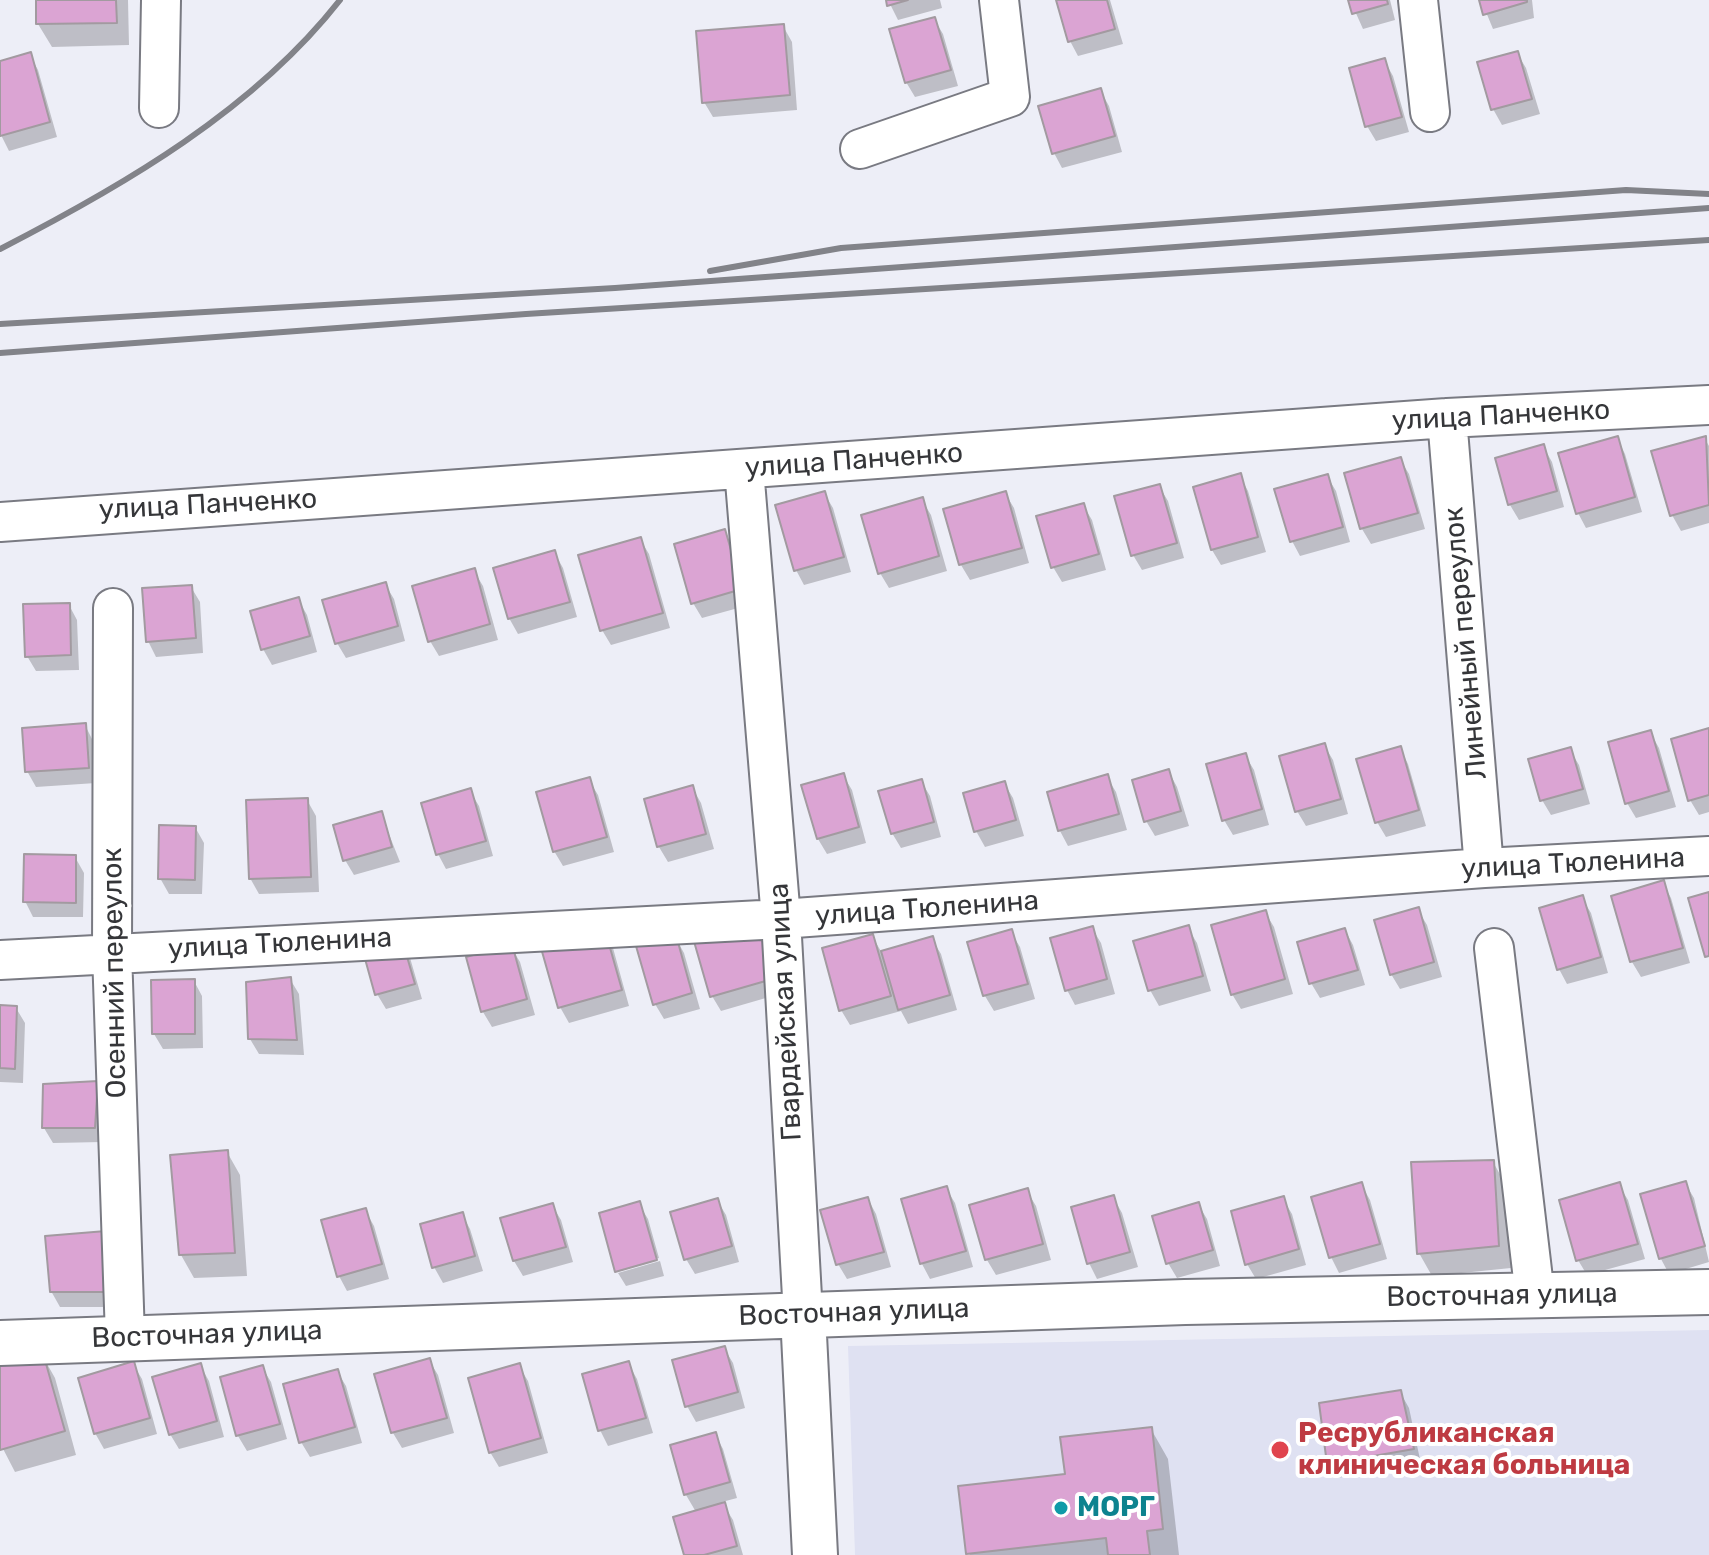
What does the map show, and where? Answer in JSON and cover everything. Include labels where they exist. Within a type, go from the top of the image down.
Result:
[{"type":"street","points":[[159,108],[161,0]]},
{"type":"street","points":[[860,149],[1010,97],[999,0]]},
{"type":"street","points":[[1418,0],[1430,112]]},
{"type":"street","name":"улица Панченко","points":[[0,522],[90,512],[1447,418],[1709,405]]},
{"type":"street","name":"Линейный переулок","points":[[1447,418],[1484,868]]},
{"type":"street","name":"Гвардейская улица","points":[[744,469],[781,919],[815,1555]]},
{"type":"street","name":"Осенний переулок","points":[[113,608],[112,952],[125,1337]]},
{"type":"street","name":"улица Тюленина","points":[[0,960],[781,919],[1484,868],[1709,856]]},
{"type":"street","points":[[1494,948],[1535,1296]]},
{"type":"street","name":"Восточная улица","points":[[0,1343],[803,1315],[1709,1292]]},
{"type":"shaded area","name":"Ресрубликанская клиническая больница","points":[[1709,1330],[1709,1555],[855,1555],[848,1346]]},
{"type":"building","points":[[36,0],[116,0],[117,23],[36,24]]},
{"type":"building","points":[[886,0],[908,0],[887,6]]},
{"type":"building","points":[[1056,0],[1107,0],[1115,29],[1068,42]]},
{"type":"building","points":[[1348,0],[1387,0],[1388,4],[1352,14]]},
{"type":"building","points":[[1479,0],[1527,0],[1527,2],[1483,15]]},
{"type":"building","points":[[935,17],[951,70],[905,83],[889,29]]},
{"type":"building","points":[[784,24],[790,95],[702,103],[696,31]]},
{"type":"building","points":[[1518,51],[1532,99],[1491,110],[1477,62]]},
{"type":"building","points":[[31,52],[50,122],[0,136],[0,61]]},
{"type":"building","points":[[1385,58],[1402,117],[1365,127],[1349,68]]},
{"type":"building","points":[[1101,88],[1115,136],[1052,154],[1038,106]]},
{"type":"building","points":[[1618,436],[1635,497],[1576,514],[1558,453]]},
{"type":"building","points":[[1706,436],[1709,505],[1670,516],[1651,451]]},
{"type":"building","points":[[1544,444],[1557,491],[1508,505],[1495,458]]},
{"type":"building","points":[[1401,457],[1418,513],[1360,529],[1344,473]]},
{"type":"building","points":[[1241,473],[1258,537],[1211,550],[1193,487]]},
{"type":"building","points":[[1328,474],[1343,527],[1290,542],[1274,489]]},
{"type":"building","points":[[1160,484],[1177,543],[1131,556],[1114,496]]},
{"type":"building","points":[[825,491],[844,557],[794,571],[775,505]]},
{"type":"building","points":[[1006,491],[1022,548],[959,565],[943,509]]},
{"type":"building","points":[[923,497],[939,556],[878,574],[861,515]]},
{"type":"building","points":[[1084,503],[1099,554],[1051,568],[1036,516]]},
{"type":"building","points":[[725,529],[742,589],[691,604],[674,544]]},
{"type":"building","points":[[641,537],[663,613],[600,631],[578,555]]},
{"type":"building","points":[[555,550],[570,602],[508,619],[493,568]]},
{"type":"building","points":[[475,568],[490,624],[428,642],[412,586]]},
{"type":"building","points":[[386,582],[398,626],[335,644],[322,600]]},
{"type":"building","points":[[192,585],[196,638],[146,642],[142,588]]},
{"type":"building","points":[[299,597],[310,636],[261,650],[250,611]]},
{"type":"building","points":[[70,603],[71,655],[25,657],[23,604]]},
{"type":"building","points":[[86,723],[89,768],[25,772],[22,728]]},
{"type":"building","points":[[1709,728],[1709,795],[1688,801],[1671,739]]},
{"type":"building","points":[[1651,730],[1669,791],[1625,804],[1608,742]]},
{"type":"building","points":[[1325,743],[1341,799],[1295,812],[1279,756]]},
{"type":"building","points":[[1401,746],[1419,810],[1375,823],[1356,759]]},
{"type":"building","points":[[1571,747],[1583,789],[1540,801],[1528,759]]},
{"type":"building","points":[[1246,753],[1262,809],[1222,821],[1206,764]]},
{"type":"building","points":[[1169,769],[1181,811],[1144,822],[1132,780]]},
{"type":"building","points":[[844,773],[859,827],[817,839],[801,785]]},
{"type":"building","points":[[1108,774],[1119,814],[1058,831],[1047,792]]},
{"type":"building","points":[[590,777],[607,837],[553,852],[536,792]]},
{"type":"building","points":[[922,779],[934,822],[891,834],[878,791]]},
{"type":"building","points":[[1005,781],[1016,820],[974,832],[963,793]]},
{"type":"building","points":[[693,785],[706,834],[657,847],[644,799]]},
{"type":"building","points":[[471,788],[486,841],[436,855],[421,803]]},
{"type":"building","points":[[308,798],[311,877],[249,879],[246,800]]},
{"type":"building","points":[[382,811],[392,847],[343,861],[333,825]]},
{"type":"building","points":[[159,825],[196,826],[195,880],[158,879]]},
{"type":"building","points":[[24,854],[76,855],[76,903],[23,902]]},
{"type":"building","points":[[1664,880],[1683,948],[1630,962],[1611,896]]},
{"type":"building","points":[[1709,892],[1709,956],[1705,957],[1688,898]]},
{"type":"building","points":[[1583,895],[1601,957],[1557,970],[1539,908]]},
{"type":"building","points":[[1419,907],[1434,962],[1390,975],[1374,920]]},
{"type":"building","points":[[1266,910],[1285,979],[1231,995],[1211,925]]},
{"type":"building","points":[[758,912],[776,978],[710,997],[691,931]]},
{"type":"building","points":[[1189,925],[1203,976],[1148,991],[1133,941]]},
{"type":"building","points":[[398,926],[415,984],[375,995],[359,937]]},
{"type":"building","points":[[1093,926],[1107,979],[1065,991],[1050,938]]},
{"type":"building","points":[[1345,928],[1358,970],[1309,984],[1297,942]]},
{"type":"building","points":[[1012,929],[1028,984],[983,996],[967,942]]},
{"type":"building","points":[[605,930],[622,990],[558,1008],[541,948]]},
{"type":"building","points":[[873,934],[891,996],[839,1011],[822,948]]},
{"type":"building","points":[[676,935],[692,993],[653,1005],[636,946]]},
{"type":"building","points":[[933,936],[950,995],[898,1010],[881,951]]},
{"type":"building","points":[[512,944],[527,999],[481,1012],[466,957]]},
{"type":"building","points":[[291,977],[297,1040],[248,1039],[246,982]]},
{"type":"building","points":[[195,979],[195,1034],[152,1034],[151,980]]},
{"type":"building","points":[[0,1005],[17,1006],[15,1069],[0,1068]]},
{"type":"building","points":[[98,1081],[95,1128],[42,1128],[43,1084]]},
{"type":"building","points":[[228,1150],[235,1253],[179,1255],[170,1155]]},
{"type":"building","points":[[1494,1160],[1499,1246],[1417,1254],[1411,1162]]},
{"type":"building","points":[[1686,1181],[1705,1246],[1659,1259],[1640,1194]]},
{"type":"building","points":[[1362,1182],[1380,1244],[1329,1258],[1311,1197]]},
{"type":"building","points":[[1620,1182],[1638,1244],[1576,1261],[1559,1200]]},
{"type":"building","points":[[947,1186],[966,1251],[920,1264],[901,1199]]},
{"type":"building","points":[[1028,1188],[1043,1244],[985,1260],[969,1205]]},
{"type":"building","points":[[1114,1195],[1130,1252],[1087,1264],[1071,1207]]},
{"type":"building","points":[[1284,1196],[1299,1249],[1245,1265],[1231,1211]]},
{"type":"building","points":[[868,1197],[884,1252],[836,1265],[820,1210]]},
{"type":"building","points":[[718,1198],[732,1246],[684,1260],[670,1212]]},
{"type":"building","points":[[640,1201],[657,1260],[615,1272],[599,1213]]},
{"type":"building","points":[[1199,1202],[1213,1250],[1166,1264],[1152,1216]]},
{"type":"building","points":[[553,1203],[566,1247],[513,1261],[500,1218]]},
{"type":"building","points":[[366,1208],[382,1264],[337,1277],[321,1220]]},
{"type":"building","points":[[463,1212],[475,1256],[432,1268],[420,1224]]},
{"type":"building","points":[[106,1231],[110,1292],[50,1292],[45,1236]]},
{"type":"building","points":[[725,1346],[738,1392],[685,1407],[672,1360]]},
{"type":"building","points":[[43,1353],[65,1431],[0,1450],[0,1365]]},
{"type":"building","points":[[430,1358],[447,1418],[391,1433],[374,1374]]},
{"type":"building","points":[[134,1361],[150,1418],[94,1434],[78,1378]]},
{"type":"building","points":[[629,1361],[646,1418],[598,1431],[582,1374]]},
{"type":"building","points":[[201,1363],[217,1421],[169,1435],[152,1377]]},
{"type":"building","points":[[520,1363],[541,1438],[489,1453],[468,1378]]},
{"type":"building","points":[[263,1365],[280,1424],[236,1436],[220,1377]]},
{"type":"building","points":[[338,1369],[355,1427],[299,1443],[283,1384]]},
{"type":"building","points":[[1401,1390],[1414,1449],[1327,1464],[1319,1403]]},
{"type":"building","name":"МОРГ","points":[[1152,1427],[1163,1529],[1147,1531],[1150,1555],[1108,1555],[1106,1538],[966,1554],[958,1486],[1065,1474],[1060,1437]]},
{"type":"building","points":[[716,1432],[730,1482],[684,1495],[670,1445]]},
{"type":"building","points":[[725,1502],[737,1546],[704,1555],[684,1555],[673,1517]]},
{"type":"railway","points":[[0,249],[139,172],[227,111],[306,40],[340,0]]},
{"type":"railway","points":[[710,271],[841,248],[1626,190],[1709,194]]},
{"type":"railway","points":[[0,324],[615,288],[1709,208]]},
{"type":"railway","points":[[0,353],[526,314],[1709,240]]},
{"type":"place","name":"Ресрубликанская клиническая больница","points":[[1280,1450]]},
{"type":"place","name":"МОРГ","points":[[1061,1508]]}]
